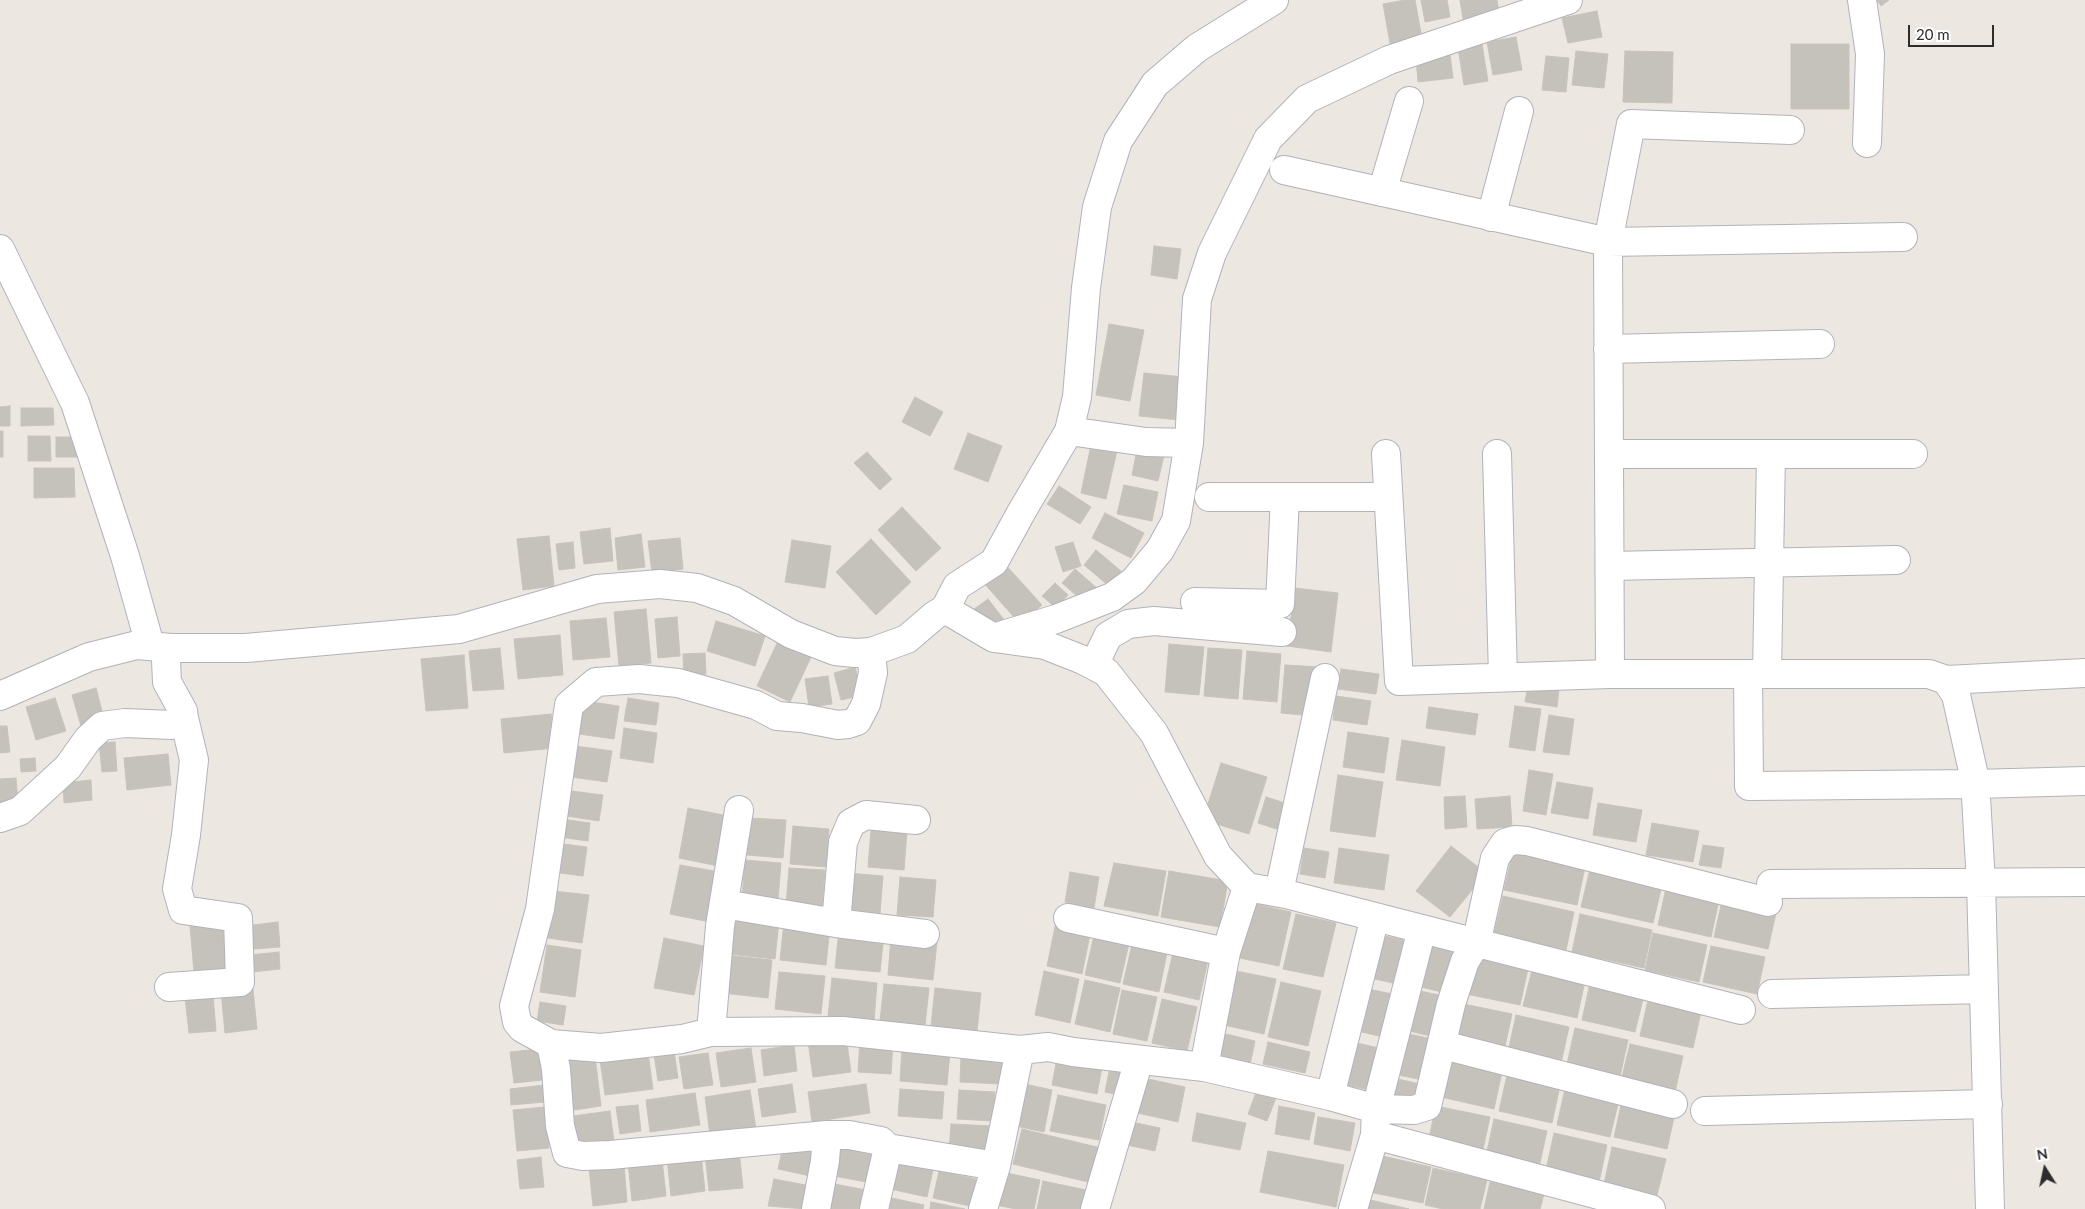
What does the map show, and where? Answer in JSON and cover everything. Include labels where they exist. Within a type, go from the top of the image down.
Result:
[{"type":"street","points":[[0,696],[89,657],[137,645],[246,648],[459,629],[597,589],[660,584],[697,588],[734,601],[791,634],[835,651],[871,652],[907,639],[935,615],[946,609],[957,586],[994,562],[1069,431],[1077,397],[1086,288],[1097,207],[1118,141],[1155,84],[1197,48],[1274,0]]},
{"type":"street","points":[[994,638],[1056,619],[1112,597],[1134,581],[1160,550],[1176,521],[1189,443],[1197,299],[1212,254],[1268,139],[1307,99],[1388,60],[1568,0]]},
{"type":"street","points":[[1862,0],[1870,54],[1867,143]]},
{"type":"street","points":[[1382,192],[1409,101]]},
{"type":"street","points":[[1491,217],[1519,112]]},
{"type":"street","points":[[1610,674],[1608,242],[1631,124],[1790,130]]},
{"type":"street","points":[[1284,170],[1608,242],[1903,237]]},
{"type":"street","points":[[0,249],[75,403],[125,556],[166,660],[167,682],[183,711],[194,760],[186,834],[177,889],[183,910],[238,918],[240,982],[170,986]]},
{"type":"street","points":[[1608,349],[1820,344]]},
{"type":"street","points":[[1069,431],[1146,442],[1189,443]]},
{"type":"street","points":[[1386,454],[1399,680],[1610,674],[1929,674],[1946,680],[2085,673]]},
{"type":"street","points":[[1496,454],[1503,677]]},
{"type":"street","points":[[1609,454],[1913,454]]},
{"type":"street","points":[[1771,454],[1769,563],[1749,786],[2085,781]]},
{"type":"street","points":[[1209,497],[1388,497]]},
{"type":"street","points":[[1195,602],[1280,604],[1285,497]]},
{"type":"street","points":[[1610,566],[1896,560]]},
{"type":"street","points":[[946,609],[994,638],[1045,644],[1106,672],[1154,733],[1218,856],[1247,887],[1279,892],[1476,944],[1741,1010]]},
{"type":"street","points":[[1094,665],[1108,636],[1128,624],[1154,621],[1282,632]]},
{"type":"street","points":[[871,652],[873,673],[866,704],[857,721],[848,724],[838,725],[802,718],[777,716],[756,705],[678,683],[639,679],[596,682],[569,705],[540,909],[514,1006],[517,1022],[522,1028],[551,1044],[601,1048],[682,1039],[711,1032],[843,1031],[984,1044],[1020,1050],[1048,1047],[1073,1052],[1204,1068],[1330,1096],[1376,1122],[1651,1209]]},
{"type":"street","points":[[1279,892],[1325,678]]},
{"type":"street","points":[[1946,680],[1956,695],[1975,784],[1981,883],[1990,1209]]},
{"type":"street","points":[[0,818],[20,811],[68,767],[88,739],[102,726],[125,723],[172,725],[184,718]]},
{"type":"street","points":[[711,1032],[716,960],[739,810]]},
{"type":"street","points":[[836,922],[843,842],[851,823],[866,815],[916,820]]},
{"type":"street","points":[[1376,1122],[1427,1106],[1443,1045],[1451,1004],[1465,961],[1476,944],[1495,858],[1505,843],[1515,840],[1527,841],[1770,893],[1981,883],[2085,882]]},
{"type":"street","points":[[1204,1068],[1226,952],[1247,887]]},
{"type":"street","points":[[724,904],[925,934]]},
{"type":"street","points":[[1330,1096],[1375,917]]},
{"type":"street","points":[[1068,918],[1226,952]]},
{"type":"street","points":[[1352,1209],[1376,1122],[1422,929]]},
{"type":"street","points":[[1772,994],[1984,989]]},
{"type":"street","points":[[551,1044],[556,1069],[560,1126],[567,1153],[583,1156],[610,1155],[827,1135],[849,1135],[881,1141],[888,1148],[996,1166]]},
{"type":"street","points":[[1443,1045],[1673,1104]]},
{"type":"street","points":[[983,1209],[996,1166],[1020,1050]]},
{"type":"street","points":[[1095,1209],[1139,1060]]},
{"type":"street","points":[[1706,1111],[1988,1104]]},
{"type":"street","points":[[816,1209],[825,1161],[827,1135]]},
{"type":"street","points":[[874,1209],[888,1148]]},
{"type":"building","points":[[1415,0],[1423,44],[1391,49],[1383,4]]},
{"type":"building","points":[[1421,0],[1447,0],[1450,17],[1425,22]]},
{"type":"building","points":[[1460,0],[1497,0],[1500,18],[1464,25]]},
{"type":"building","points":[[1877,0],[1889,0],[1881,6]]},
{"type":"building","points":[[1597,11],[1602,37],[1568,43],[1562,18]]},
{"type":"building","points":[[1516,37],[1522,70],[1493,75],[1487,42]]},
{"type":"building","points":[[1482,44],[1488,81],[1464,85],[1458,48]]},
{"type":"building","points":[[1791,44],[1849,44],[1849,109],[1791,109]]},
{"type":"building","points":[[1576,51],[1608,54],[1604,88],[1572,85]]},
{"type":"building","points":[[1625,51],[1673,52],[1672,103],[1623,102]]},
{"type":"building","points":[[1450,54],[1453,78],[1418,82],[1416,58]]},
{"type":"building","points":[[1546,56],[1569,58],[1566,92],[1542,90]]},
{"type":"building","points":[[1154,246],[1181,249],[1177,279],[1151,275]]},
{"type":"building","points":[[1109,324],[1144,330],[1130,401],[1096,395]]},
{"type":"building","points":[[1144,373],[1183,377],[1179,420],[1139,416]]},
{"type":"building","points":[[915,397],[943,412],[930,436],[902,422]]},
{"type":"building","points":[[10,406],[10,426],[0,426],[0,407]]},
{"type":"building","points":[[21,408],[53,408],[54,425],[21,426]]},
{"type":"building","points":[[0,431],[3,431],[3,457],[0,457]]},
{"type":"building","points":[[968,433],[1002,446],[988,482],[954,469]]},
{"type":"building","points":[[28,436],[50,436],[51,461],[28,461]]},
{"type":"building","points":[[56,437],[81,437],[81,457],[56,457]]},
{"type":"building","points":[[1092,440],[1118,446],[1106,499],[1081,493]]},
{"type":"building","points":[[1138,445],[1165,451],[1158,481],[1132,475]]},
{"type":"building","points":[[867,452],[892,479],[880,490],[854,463]]},
{"type":"building","points":[[34,468],[74,468],[75,497],[34,498]]},
{"type":"building","points":[[1124,485],[1158,492],[1152,521],[1117,514]]},
{"type":"building","points":[[1059,486],[1091,507],[1080,524],[1047,504]]},
{"type":"building","points":[[902,507],[941,548],[916,571],[878,530]]},
{"type":"building","points":[[1105,513],[1144,533],[1131,558],[1092,538]]},
{"type":"building","points":[[610,528],[613,561],[584,564],[580,532]]},
{"type":"building","points":[[641,534],[645,567],[618,570],[615,538]]},
{"type":"building","points":[[549,536],[554,586],[523,590],[517,539]]},
{"type":"building","points":[[680,538],[683,569],[652,573],[648,541]]},
{"type":"building","points":[[871,539],[911,582],[876,615],[836,572]]},
{"type":"building","points":[[792,540],[831,546],[825,588],[785,582]]},
{"type":"building","points":[[573,542],[575,568],[559,570],[556,544]]},
{"type":"building","points":[[1073,542],[1081,566],[1063,572],[1055,547]]},
{"type":"building","points":[[1096,550],[1121,571],[1109,586],[1084,565]]},
{"type":"building","points":[[1003,562],[1042,605],[1020,624],[982,581]]},
{"type":"building","points":[[1075,569],[1097,588],[1084,602],[1062,583]]},
{"type":"building","points":[[1055,583],[1068,595],[1056,608],[1042,596]]},
{"type":"building","points":[[1295,588],[1338,593],[1331,652],[1287,646]]},
{"type":"building","points":[[988,599],[1005,621],[990,632],[973,610]]},
{"type":"building","points":[[646,609],[651,663],[619,666],[614,612]]},
{"type":"building","points":[[677,617],[680,656],[658,658],[655,619]]},
{"type":"building","points":[[606,618],[610,657],[573,660],[570,621]]},
{"type":"building","points":[[716,621],[765,636],[755,666],[707,651]]},
{"type":"building","points":[[560,635],[563,675],[518,679],[514,639]]},
{"type":"building","points":[[779,639],[812,655],[790,702],[757,686]]},
{"type":"building","points":[[1169,644],[1204,647],[1199,695],[1165,692]]},
{"type":"building","points":[[500,648],[504,689],[473,691],[469,651]]},
{"type":"building","points":[[1208,648],[1242,650],[1238,699],[1204,696]]},
{"type":"building","points":[[1247,651],[1281,654],[1277,702],[1243,699]]},
{"type":"building","points":[[705,653],[706,674],[684,675],[683,654]]},
{"type":"building","points":[[464,655],[468,708],[426,711],[421,659]]},
{"type":"building","points":[[1285,665],[1320,667],[1315,716],[1281,713]]},
{"type":"building","points":[[855,667],[863,695],[841,700],[834,673]]},
{"type":"building","points":[[1341,669],[1379,674],[1376,694],[1338,689]]},
{"type":"building","points":[[828,676],[832,704],[809,707],[805,679]]},
{"type":"building","points":[[1528,685],[1559,690],[1557,707],[1525,702]]},
{"type":"building","points":[[96,688],[104,719],[81,726],[72,695]]},
{"type":"building","points":[[1336,696],[1371,701],[1367,725],[1333,720]]},
{"type":"building","points":[[55,698],[66,731],[36,740],[26,707]]},
{"type":"building","points":[[628,698],[659,703],[656,725],[624,721]]},
{"type":"building","points":[[584,701],[619,706],[614,739],[579,734]]},
{"type":"building","points":[[1515,706],[1541,709],[1535,751],[1509,747]]},
{"type":"building","points":[[1429,707],[1478,714],[1475,735],[1426,728]]},
{"type":"building","points":[[551,714],[555,748],[504,753],[501,719]]},
{"type":"building","points":[[1549,715],[1574,719],[1569,755],[1543,752]]},
{"type":"building","points":[[0,726],[7,726],[10,752],[0,753]]},
{"type":"building","points":[[624,728],[657,733],[653,763],[620,758]]},
{"type":"building","points":[[1348,732],[1389,738],[1384,773],[1343,767]]},
{"type":"building","points":[[1402,740],[1445,747],[1440,786],[1396,780]]},
{"type":"building","points":[[115,742],[117,771],[102,772],[99,743]]},
{"type":"building","points":[[568,745],[612,751],[607,782],[564,776]]},
{"type":"building","points":[[168,754],[171,785],[127,790],[124,758]]},
{"type":"building","points":[[35,758],[36,771],[21,772],[20,759]]},
{"type":"building","points":[[1221,763],[1267,777],[1249,834],[1203,820]]},
{"type":"building","points":[[1529,770],[1553,774],[1546,815],[1523,811]]},
{"type":"building","points":[[1338,775],[1383,782],[1375,837],[1330,831]]},
{"type":"building","points":[[16,778],[18,802],[0,804],[0,779]]},
{"type":"building","points":[[91,780],[92,800],[64,803],[63,783]]},
{"type":"building","points":[[1557,782],[1593,788],[1588,819],[1551,813]]},
{"type":"building","points":[[563,790],[603,795],[599,821],[560,815]]},
{"type":"building","points":[[1465,796],[1467,827],[1445,829],[1444,797]]},
{"type":"building","points":[[1510,796],[1512,827],[1477,829],[1475,799]]},
{"type":"building","points":[[1266,797],[1291,805],[1283,831],[1258,823]]},
{"type":"building","points":[[1598,803],[1642,810],[1636,842],[1593,835]]},
{"type":"building","points":[[688,808],[728,816],[718,866],[679,858]]},
{"type":"building","points":[[750,818],[786,820],[783,858],[747,855]]},
{"type":"building","points":[[561,819],[590,823],[588,841],[559,837]]},
{"type":"building","points":[[1652,823],[1699,831],[1693,862],[1646,855]]},
{"type":"building","points":[[793,826],[829,829],[826,867],[790,864]]},
{"type":"building","points":[[871,830],[907,832],[904,870],[868,867]]},
{"type":"building","points":[[556,843],[587,847],[583,876],[552,872]]},
{"type":"building","points":[[1703,845],[1724,848],[1721,868],[1699,865]]},
{"type":"building","points":[[1451,846],[1486,873],[1450,917],[1416,891]]},
{"type":"building","points":[[1304,848],[1329,852],[1325,878],[1300,874]]},
{"type":"building","points":[[1339,848],[1389,855],[1384,890],[1334,883]]},
{"type":"building","points":[[1513,851],[1585,867],[1577,905],[1504,890]]},
{"type":"building","points":[[745,860],[781,863],[778,900],[742,898]]},
{"type":"building","points":[[1114,863],[1166,871],[1158,916],[1104,906]]},
{"type":"building","points":[[680,865],[720,872],[710,922],[670,914]]},
{"type":"building","points":[[789,868],[825,870],[822,908],[786,905]]},
{"type":"building","points":[[1590,869],[1662,885],[1653,923],[1581,907]]},
{"type":"building","points":[[1169,871],[1228,881],[1220,927],[1161,917]]},
{"type":"building","points":[[1070,872],[1099,877],[1094,908],[1065,902]]},
{"type":"building","points":[[847,873],[883,876],[880,913],[844,910]]},
{"type":"building","points":[[900,877],[936,880],[933,917],[897,915]]},
{"type":"building","points":[[1666,888],[1719,900],[1711,937],[1658,925]]},
{"type":"building","points":[[554,891],[589,895],[582,943],[548,938]]},
{"type":"building","points":[[1503,896],[1574,912],[1566,950],[1494,934]]},
{"type":"building","points":[[1722,901],[1776,913],[1768,949],[1714,937]]},
{"type":"building","points":[[1251,903],[1291,912],[1279,966],[1239,958]]},
{"type":"building","points":[[1296,914],[1336,923],[1323,977],[1283,969]]},
{"type":"building","points":[[1580,914],[1652,930],[1644,968],[1572,952]]},
{"type":"building","points":[[733,916],[779,921],[775,959],[729,954]]},
{"type":"building","points":[[278,922],[280,947],[254,949],[253,925]]},
{"type":"building","points":[[1056,922],[1091,930],[1082,974],[1047,966]]},
{"type":"building","points":[[227,923],[231,968],[194,972],[190,926]]},
{"type":"building","points":[[784,923],[830,927],[826,965],[780,960]]},
{"type":"building","points":[[839,930],[884,934],[880,972],[835,968]]},
{"type":"building","points":[[1095,931],[1130,939],[1120,983],[1085,975]]},
{"type":"building","points":[[1363,931],[1416,943],[1406,986],[1353,974]]},
{"type":"building","points":[[1653,933],[1707,945],[1699,982],[1645,970]]},
{"type":"building","points":[[891,937],[937,942],[933,980],[888,975]]},
{"type":"building","points":[[664,938],[704,946],[694,995],[654,988]]},
{"type":"building","points":[[1133,940],[1168,948],[1159,992],[1123,984]]},
{"type":"building","points":[[547,945],[581,950],[575,997],[540,992]]},
{"type":"building","points":[[1422,945],[1460,953],[1450,994],[1413,985]]},
{"type":"building","points":[[1711,946],[1765,957],[1757,994],[1703,982]]},
{"type":"building","points":[[1174,948],[1209,956],[1199,1000],[1164,992]]},
{"type":"building","points":[[279,952],[280,969],[252,972],[250,955]]},
{"type":"building","points":[[726,955],[772,960],[768,998],[722,993]]},
{"type":"building","points":[[1475,957],[1528,969],[1520,1005],[1466,994]]},
{"type":"building","points":[[1532,970],[1585,981],[1577,1018],[1523,1006]]},
{"type":"building","points":[[1044,971],[1079,979],[1070,1023],[1035,1015]]},
{"type":"building","points":[[1236,971],[1276,979],[1264,1034],[1224,1025]]},
{"type":"building","points":[[779,972],[825,976],[821,1014],[775,1009]]},
{"type":"building","points":[[832,978],[877,983],[874,1021],[828,1017]]},
{"type":"building","points":[[1085,980],[1120,988],[1110,1032],[1075,1024]]},
{"type":"building","points":[[1281,982],[1321,991],[1308,1046],[1268,1037]]},
{"type":"building","points":[[1590,983],[1644,995],[1635,1032],[1582,1020]]},
{"type":"building","points":[[884,984],[929,988],[925,1026],[880,1021]]},
{"type":"building","points":[[1349,985],[1402,996],[1392,1039],[1340,1027]]},
{"type":"building","points":[[935,988],[981,993],[977,1031],[931,1026]]},
{"type":"building","points":[[253,989],[257,1029],[225,1033],[221,991]]},
{"type":"building","points":[[1411,989],[1448,997],[1439,1038],[1401,1029]]},
{"type":"building","points":[[1122,990],[1157,997],[1147,1041],[1113,1034]]},
{"type":"building","points":[[213,995],[216,1031],[189,1033],[185,997]]},
{"type":"building","points":[[1162,999],[1197,1007],[1187,1051],[1152,1043]]},
{"type":"building","points":[[1648,1000],[1701,1012],[1693,1048],[1640,1036]]},
{"type":"building","points":[[540,1002],[566,1006],[563,1025],[537,1021]]},
{"type":"building","points":[[1459,1003],[1512,1014],[1504,1051],[1451,1039]]},
{"type":"building","points":[[1516,1015],[1569,1027],[1561,1063],[1508,1052]]},
{"type":"building","points":[[1575,1028],[1628,1040],[1620,1076],[1567,1064]]},
{"type":"building","points":[[1399,1032],[1437,1040],[1427,1081],[1389,1073]]},
{"type":"building","points":[[1222,1033],[1255,1041],[1250,1065],[1216,1058]]},
{"type":"building","points":[[846,1036],[851,1072],[813,1077],[808,1041]]},
{"type":"building","points":[[1335,1038],[1388,1050],[1378,1092],[1325,1080]]},
{"type":"building","points":[[860,1040],[893,1042],[891,1074],[858,1072]]},
{"type":"building","points":[[1268,1042],[1310,1052],[1305,1073],[1263,1064]]},
{"type":"building","points":[[1630,1044],[1683,1056],[1675,1092],[1621,1081]]},
{"type":"building","points":[[794,1045],[797,1071],[764,1076],[761,1050]]},
{"type":"building","points":[[751,1048],[756,1082],[721,1087],[716,1053]]},
{"type":"building","points":[[902,1048],[950,1051],[947,1085],[900,1081]]},
{"type":"building","points":[[539,1049],[543,1080],[514,1083],[510,1052]]},
{"type":"building","points":[[674,1051],[678,1078],[658,1081],[654,1054]]},
{"type":"building","points":[[648,1053],[653,1089],[605,1095],[600,1060]]},
{"type":"building","points":[[708,1053],[713,1085],[684,1089],[679,1057]]},
{"type":"building","points":[[961,1055],[1002,1058],[1001,1084],[960,1082]]},
{"type":"building","points":[[595,1056],[601,1106],[568,1111],[561,1060]]},
{"type":"building","points":[[1057,1058],[1102,1067],[1097,1094],[1052,1085]]},
{"type":"building","points":[[1449,1060],[1502,1072],[1494,1109],[1441,1097]]},
{"type":"building","points":[[1110,1067],[1129,1071],[1124,1096],[1105,1092]]},
{"type":"building","points":[[1507,1075],[1560,1086],[1552,1123],[1499,1111]]},
{"type":"building","points":[[1139,1077],[1185,1087],[1178,1122],[1133,1112]]},
{"type":"building","points":[[1389,1077],[1424,1085],[1420,1105],[1384,1097]]},
{"type":"building","points":[[1020,1083],[1052,1090],[1044,1132],[1011,1125]]},
{"type":"building","points":[[792,1084],[796,1112],[762,1117],[758,1089]]},
{"type":"building","points":[[866,1084],[870,1113],[812,1122],[808,1092]]},
{"type":"building","points":[[544,1085],[545,1102],[511,1105],[510,1089]]},
{"type":"building","points":[[900,1089],[944,1092],[942,1119],[898,1116]]},
{"type":"building","points":[[1565,1089],[1619,1100],[1610,1137],[1557,1125]]},
{"type":"building","points":[[750,1090],[756,1129],[710,1135],[705,1097]]},
{"type":"building","points":[[959,1090],[995,1092],[993,1121],[957,1119]]},
{"type":"building","points":[[1257,1090],[1276,1098],[1267,1121],[1248,1114]]},
{"type":"building","points":[[695,1093],[700,1125],[650,1132],[646,1100]]},
{"type":"building","points":[[1058,1095],[1106,1105],[1099,1140],[1050,1131]]},
{"type":"building","points":[[1622,1101],[1675,1113],[1667,1149],[1614,1137]]},
{"type":"building","points":[[638,1105],[641,1131],[620,1134],[616,1107]]},
{"type":"building","points":[[1279,1106],[1315,1113],[1309,1140],[1275,1134]]},
{"type":"building","points":[[1436,1106],[1490,1117],[1482,1154],[1428,1142]]},
{"type":"building","points":[[545,1107],[549,1148],[517,1151],[513,1110]]},
{"type":"building","points":[[610,1111],[614,1142],[578,1147],[573,1116]]},
{"type":"building","points":[[1197,1113],[1246,1123],[1240,1150],[1192,1141]]},
{"type":"building","points":[[1318,1117],[1355,1123],[1350,1151],[1314,1144]]},
{"type":"building","points":[[1494,1119],[1547,1131],[1539,1167],[1486,1156]]},
{"type":"building","points":[[1131,1122],[1160,1128],[1155,1151],[1127,1145]]},
{"type":"building","points":[[951,1124],[992,1126],[990,1156],[949,1153]]},
{"type":"building","points":[[1022,1129],[1101,1148],[1092,1183],[1013,1164]]},
{"type":"building","points":[[1554,1133],[1607,1145],[1599,1182],[1546,1170]]},
{"type":"building","points":[[784,1142],[821,1149],[815,1177],[778,1169]]},
{"type":"building","points":[[835,1147],[872,1155],[866,1182],[829,1175]]},
{"type":"building","points":[[1612,1147],[1666,1159],[1657,1195],[1604,1184]]},
{"type":"building","points":[[739,1150],[743,1188],[709,1191],[705,1154]]},
{"type":"building","points":[[1268,1151],[1344,1165],[1336,1207],[1260,1192]]},
{"type":"building","points":[[701,1154],[705,1191],[671,1196],[667,1158]]},
{"type":"building","points":[[1378,1155],[1431,1167],[1423,1203],[1369,1192]]},
{"type":"building","points":[[541,1157],[544,1187],[520,1189],[517,1160]]},
{"type":"building","points":[[662,1159],[666,1196],[632,1201],[628,1163]]},
{"type":"building","points":[[896,1162],[933,1170],[927,1197],[890,1189]]},
{"type":"building","points":[[624,1164],[627,1202],[593,1206],[589,1168]]},
{"type":"building","points":[[1433,1168],[1487,1180],[1480,1209],[1443,1209],[1425,1205]]},
{"type":"building","points":[[939,1171],[976,1179],[970,1206],[933,1198]]},
{"type":"building","points":[[997,1171],[1040,1180],[1034,1209],[1016,1209],[991,1204]]},
{"type":"building","points":[[774,1179],[811,1186],[806,1209],[768,1206]]},
{"type":"building","points":[[1043,1181],[1086,1190],[1082,1209],[1037,1209]]},
{"type":"building","points":[[1490,1182],[1544,1194],[1540,1209],[1484,1209]]},
{"type":"building","points":[[829,1183],[866,1190],[862,1209],[824,1209]]},
{"type":"building","points":[[887,1197],[924,1205],[923,1209],[884,1209]]},
{"type":"building","points":[[1366,1199],[1409,1209],[1364,1209]]},
{"type":"building","points":[[931,1202],[965,1209],[930,1209]]}]
